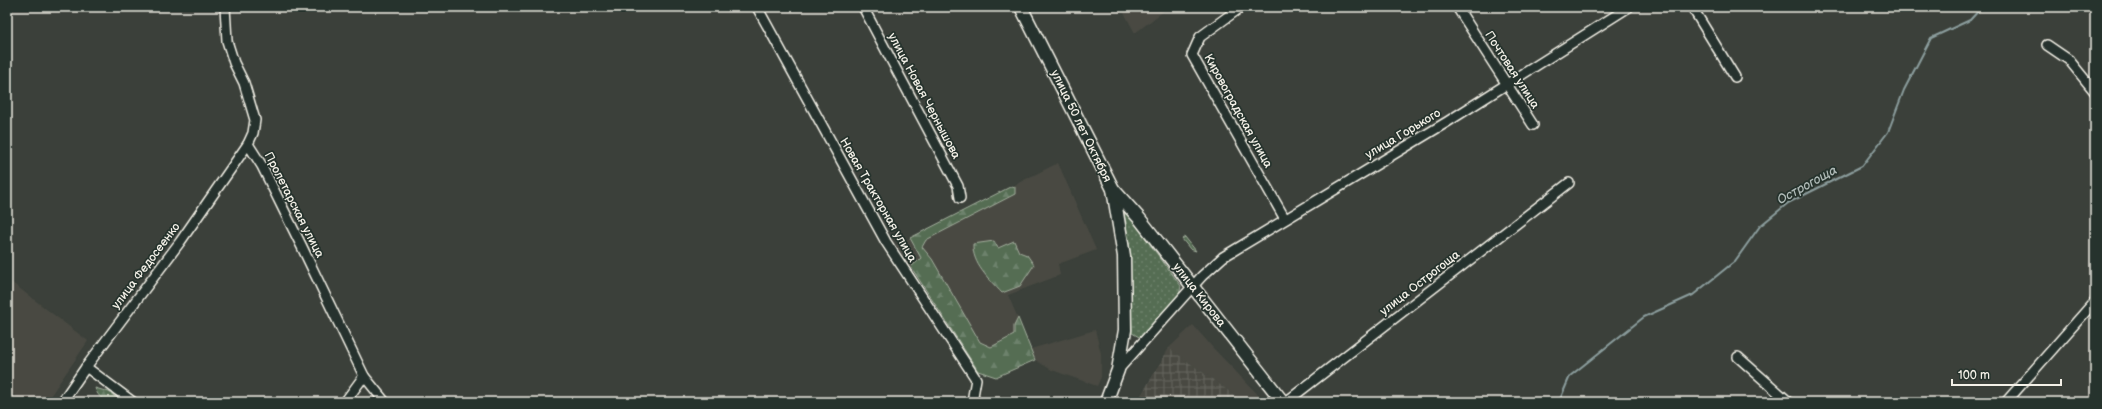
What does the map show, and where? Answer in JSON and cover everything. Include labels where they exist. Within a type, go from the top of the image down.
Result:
[{"type":"main road","name":"улица 50 лет Октября","points":[[1021,7],[1113,189],[1124,256],[1126,294],[1125,330],[1118,370],[1106,402]]},
{"type":"main road","name":"улица Кирова","points":[[1113,189],[1139,218],[1285,402]]},
{"type":"street","name":"Пролетарская улица","points":[[225,7],[227,41],[234,63],[244,83],[255,120],[253,133],[248,144],[262,166],[364,376],[385,402]]},
{"type":"street","name":"Новая Тракторная улица","points":[[757,7],[886,242],[976,379],[973,396],[976,402]]},
{"type":"street","name":"улица Новая Чернышова","points":[[863,7],[958,186],[960,198]]},
{"type":"street","name":"Кировоградская улица","points":[[1240,7],[1200,37],[1192,55],[1285,219]]},
{"type":"street","name":"Почтовая улица","points":[[1457,7],[1533,125]]},
{"type":"street","name":"улица Горького","points":[[1193,287],[1202,276],[1223,257],[1508,84],[1629,7]]},
{"type":"street","points":[[1692,7],[1735,77]]},
{"type":"street","points":[[2048,45],[2069,60],[2095,92]]},
{"type":"street","name":"улица Федосеенко","points":[[62,402],[86,367],[180,242],[248,144]]},
{"type":"street","name":"улица Острогоща","points":[[1285,402],[1569,183]]},
{"type":"street","name":"улица 50 лет Октября","points":[[1118,370],[1193,287]]},
{"type":"street","points":[[2006,402],[2095,301]]},
{"type":"street","points":[[1738,357],[1789,402]]},
{"type":"street","points":[[86,367],[133,402]]},
{"type":"street","points":[[345,402],[364,376]]},
{"type":"shaded area","points":[[1121,7],[1169,7],[1135,33]]},
{"type":"shaded area","points":[[1058,163],[1096,250],[1058,264],[1060,275],[1008,295],[1031,349],[1095,330],[1101,354],[1101,377],[1097,386],[1052,370],[1035,360],[996,377],[978,371],[896,245]]},
{"type":"shaded area","points":[[7,279],[88,341],[46,402],[24,402],[7,390]]},
{"type":"shaded area","points":[[1193,325],[1265,402],[1244,402],[1169,348]]},
{"type":"shaded area","points":[[1169,348],[1244,402],[1137,402]]},
{"type":"green space","points":[[1012,186],[1015,187],[1015,194],[926,240],[922,247],[932,259],[980,342],[991,347],[1014,335],[1014,326],[1018,318],[1035,360],[996,377],[978,371],[911,267],[921,258],[910,238]]},
{"type":"green space","points":[[1123,208],[1181,286],[1179,295],[1141,338],[1132,333],[1129,243]]},
{"type":"green space","points":[[1185,237],[1196,251],[1190,249],[1182,239]]},
{"type":"green space","points":[[994,241],[998,248],[1014,241],[1019,252],[1027,255],[1034,265],[1020,286],[1002,293],[982,271],[973,251],[973,244]]},
{"type":"green space","points":[[95,388],[109,392],[122,402],[113,402],[102,399]]},
{"type":"waterway","name":"Острогоща","points":[[1559,402],[1570,376],[1644,317],[1693,295],[1735,261],[1760,226],[1788,203],[1862,166],[1888,132],[1904,90],[1931,38],[1970,20],[1982,7]]}]
